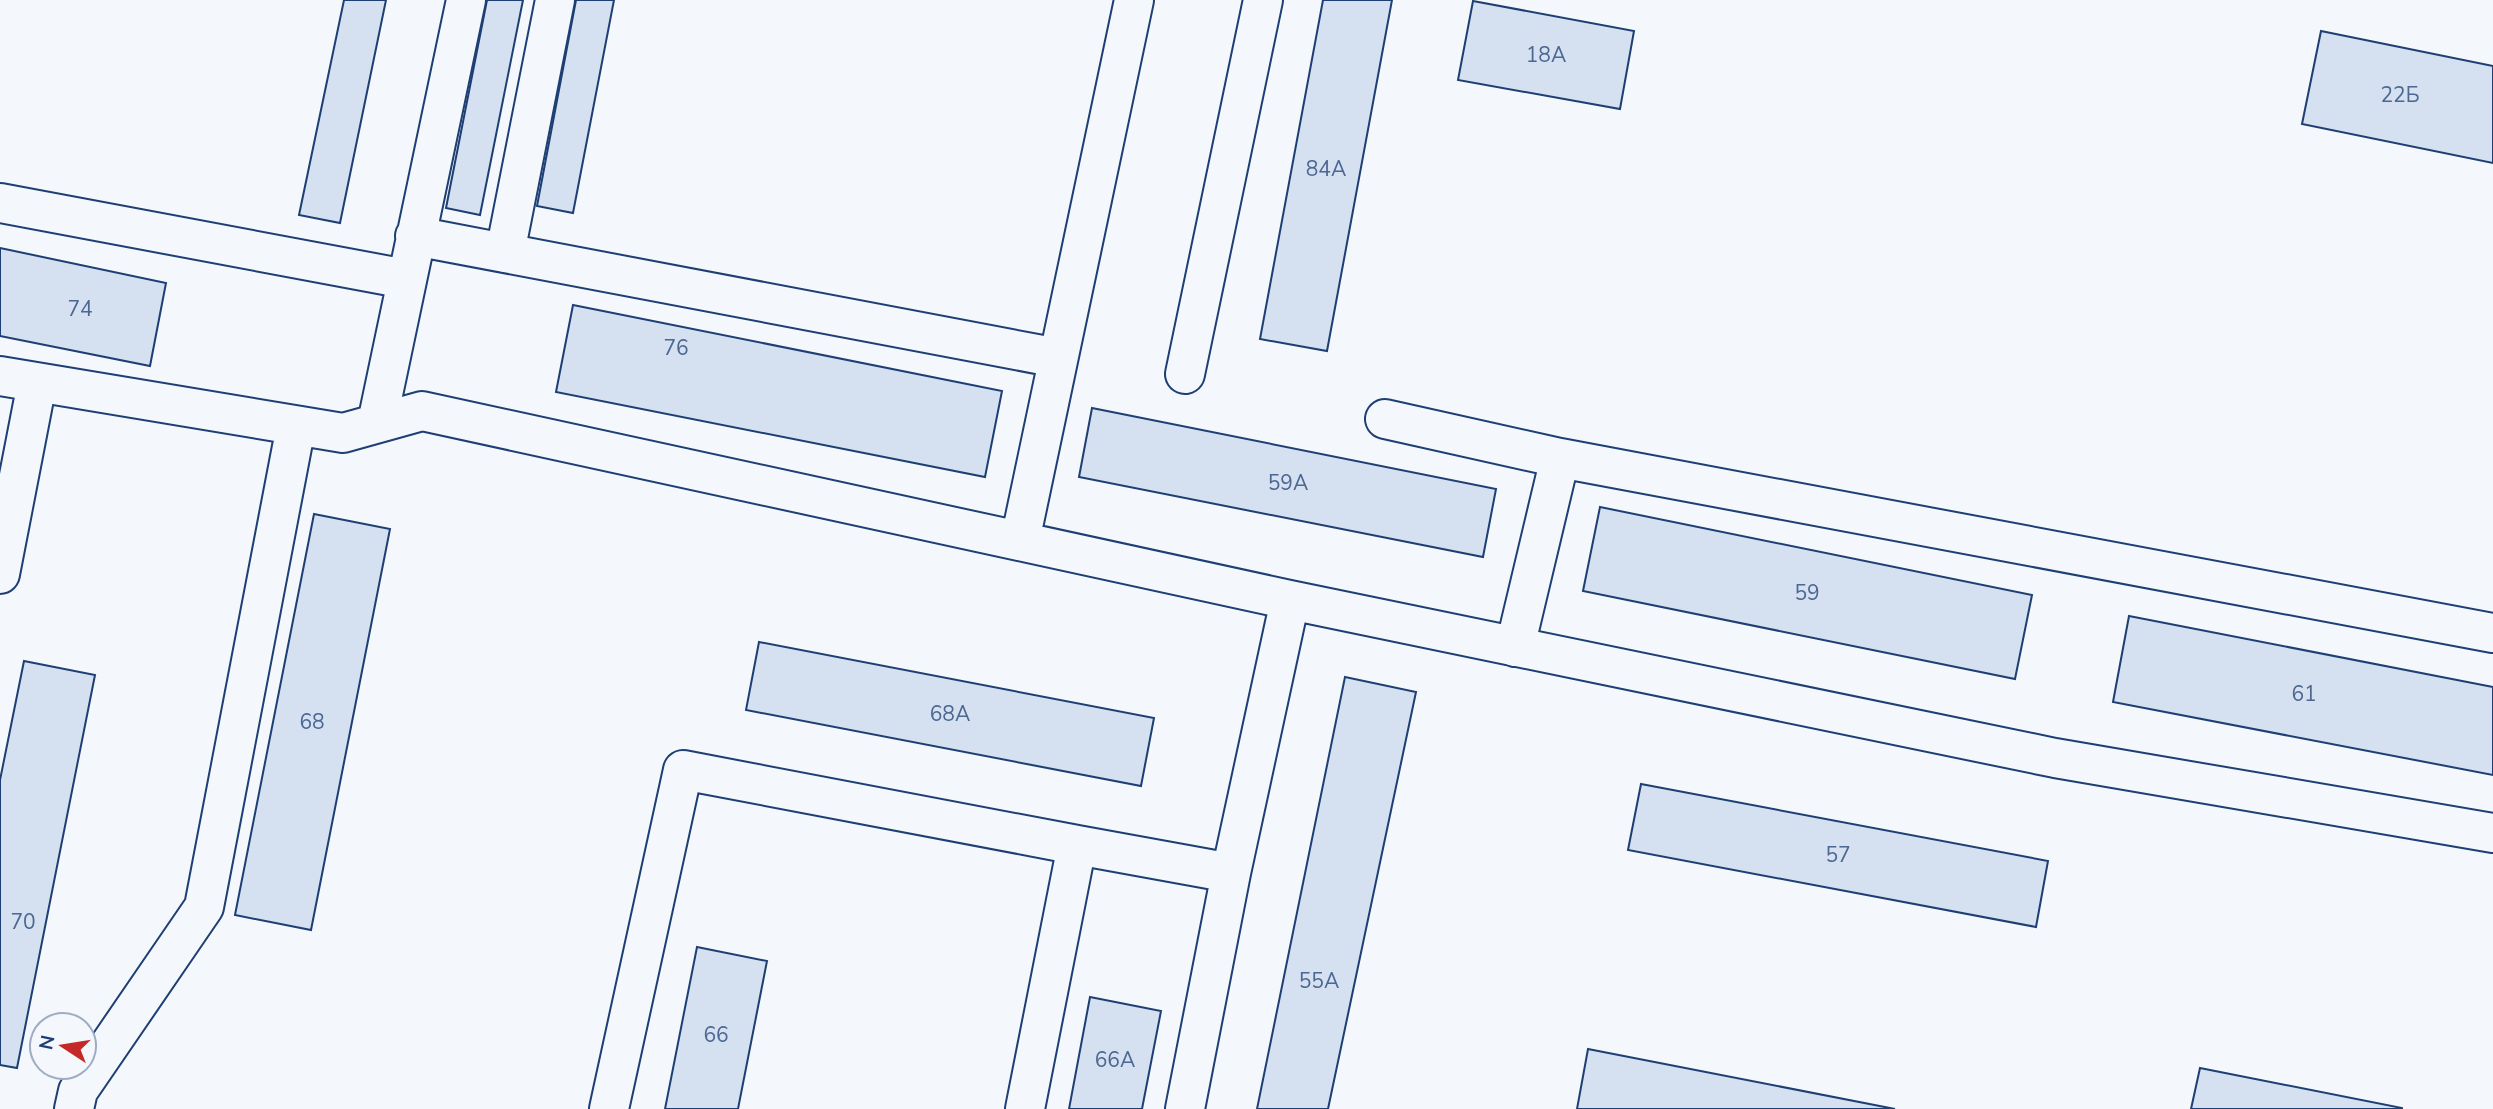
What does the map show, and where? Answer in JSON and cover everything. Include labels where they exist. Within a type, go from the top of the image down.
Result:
[{"type":"lane","points":[[377,424],[466,0]]},
{"type":"lane","points":[[505,253],[555,0]]},
{"type":"lane","points":[[1020,541],[1134,0]]},
{"type":"lane","points":[[1185,374],[1263,0]]},
{"type":"lane","points":[[0,203],[406,279]]},
{"type":"lane","points":[[415,236],[1058,358]]},
{"type":"lane","points":[[0,574],[18,380],[343,433],[422,411],[1290,600],[2055,758],[2493,833]]},
{"type":"lane","points":[[1385,419],[1560,458],[2493,633]]},
{"type":"lane","points":[[74,1109],[78,1091],[204,906],[296,426]]},
{"type":"lane","points":[[1515,647],[1560,458]]},
{"type":"lane","points":[[1185,1109],[1231,873],[1290,600]]},
{"type":"lane","points":[[609,1109],[682,770],[1231,873]]},
{"type":"lane","points":[[1025,1109],[1077,845]]},
{"type":"building","points":[[344,0],[386,0],[340,223],[299,215]]},
{"type":"building","points":[[487,0],[523,0],[480,215],[446,208]]},
{"type":"building","points":[[576,0],[614,0],[573,213],[537,206]]},
{"type":"building","points":[[1323,0],[1392,0],[1327,351],[1260,339]]},
{"type":"building","points":[[1473,1],[1634,31],[1620,109],[1458,80]]},
{"type":"building","points":[[2321,31],[2493,66],[2493,163],[2302,124]]},
{"type":"building","points":[[0,248],[166,283],[150,366],[0,336]]},
{"type":"building","points":[[573,305],[1002,391],[985,477],[556,392]]},
{"type":"building","points":[[1092,408],[1496,489],[1483,557],[1079,477]]},
{"type":"building","points":[[1600,507],[2032,595],[2015,679],[1583,591]]},
{"type":"building","points":[[314,514],[390,529],[311,930],[235,915]]},
{"type":"building","points":[[2129,616],[2493,687],[2493,775],[2113,702]]},
{"type":"building","points":[[759,642],[1154,718],[1141,786],[746,710]]},
{"type":"building","points":[[24,661],[95,675],[17,1068],[0,1065],[0,780]]},
{"type":"building","points":[[1345,677],[1416,692],[1328,1109],[1257,1109]]},
{"type":"building","points":[[1641,784],[2048,861],[2036,927],[1628,850]]},
{"type":"building","points":[[697,947],[767,961],[738,1109],[665,1109]]},
{"type":"building","points":[[1090,997],[1161,1011],[1142,1109],[1069,1109]]},
{"type":"building","points":[[1588,1049],[1895,1109],[1577,1109]]},
{"type":"building","points":[[2200,1068],[2402,1108],[2402,1109],[2191,1109]]}]
